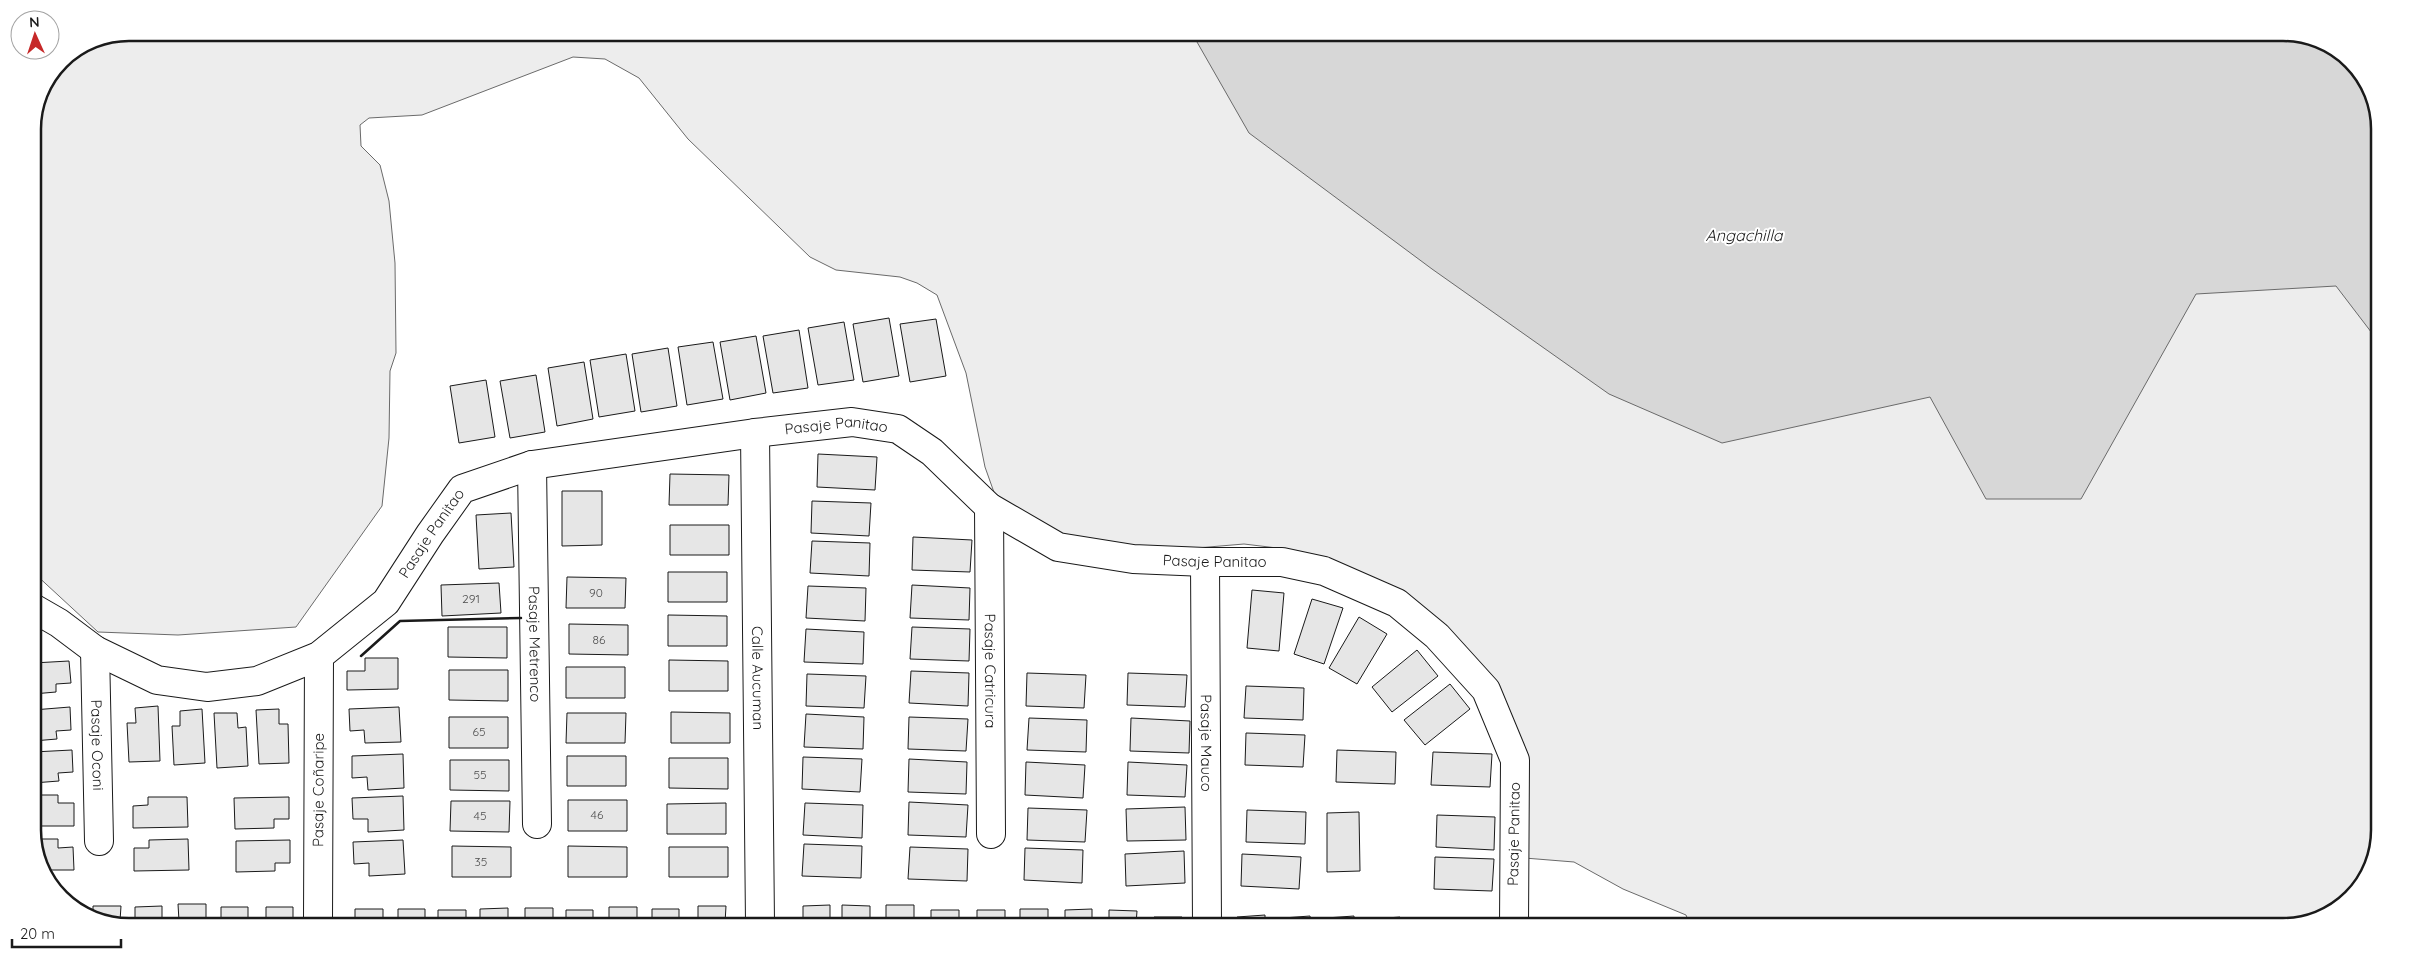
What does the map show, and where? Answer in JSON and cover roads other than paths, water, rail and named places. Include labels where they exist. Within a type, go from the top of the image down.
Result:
[{"type":"street","name":"Pasaje Panitao","points":[[41,613],[95,650],[157,680],[207,687],[257,681],[319,656],[386,602],[430,534],[462,490],[532,465],[755,433],[852,422],[898,429],[932,452],[989,507],[1058,548],[1133,559],[1205,562],[1282,562],[1324,571],[1396,603],[1437,636],[1486,690],[1515,760],[1514,918]]},
{"type":"street","name":"Calle Aucuman","points":[[755,433],[760,918]]},
{"type":"street","name":"Pasaje Metrenco","points":[[532,465],[537,824]]},
{"type":"street","name":"Pasaje Catricura","points":[[989,507],[991,834]]},
{"type":"street","name":"Pasaje Mauco","points":[[1205,562],[1207,918]]},
{"type":"street","name":"Pasaje Oconi","points":[[95,650],[99,841]]},
{"type":"street","name":"Pasaje Coñaripe","points":[[318,918],[319,656]]},
{"type":"water","name":"Angachilla","points":[[1196,41],[2295,42],[2322,50],[2341,63],[2362,90],[2369,112],[2371,123],[2371,332],[2336,286],[2196,294],[2081,499],[1986,499],[1930,397],[1722,443],[1609,394],[1432,269],[1249,133]]}]
